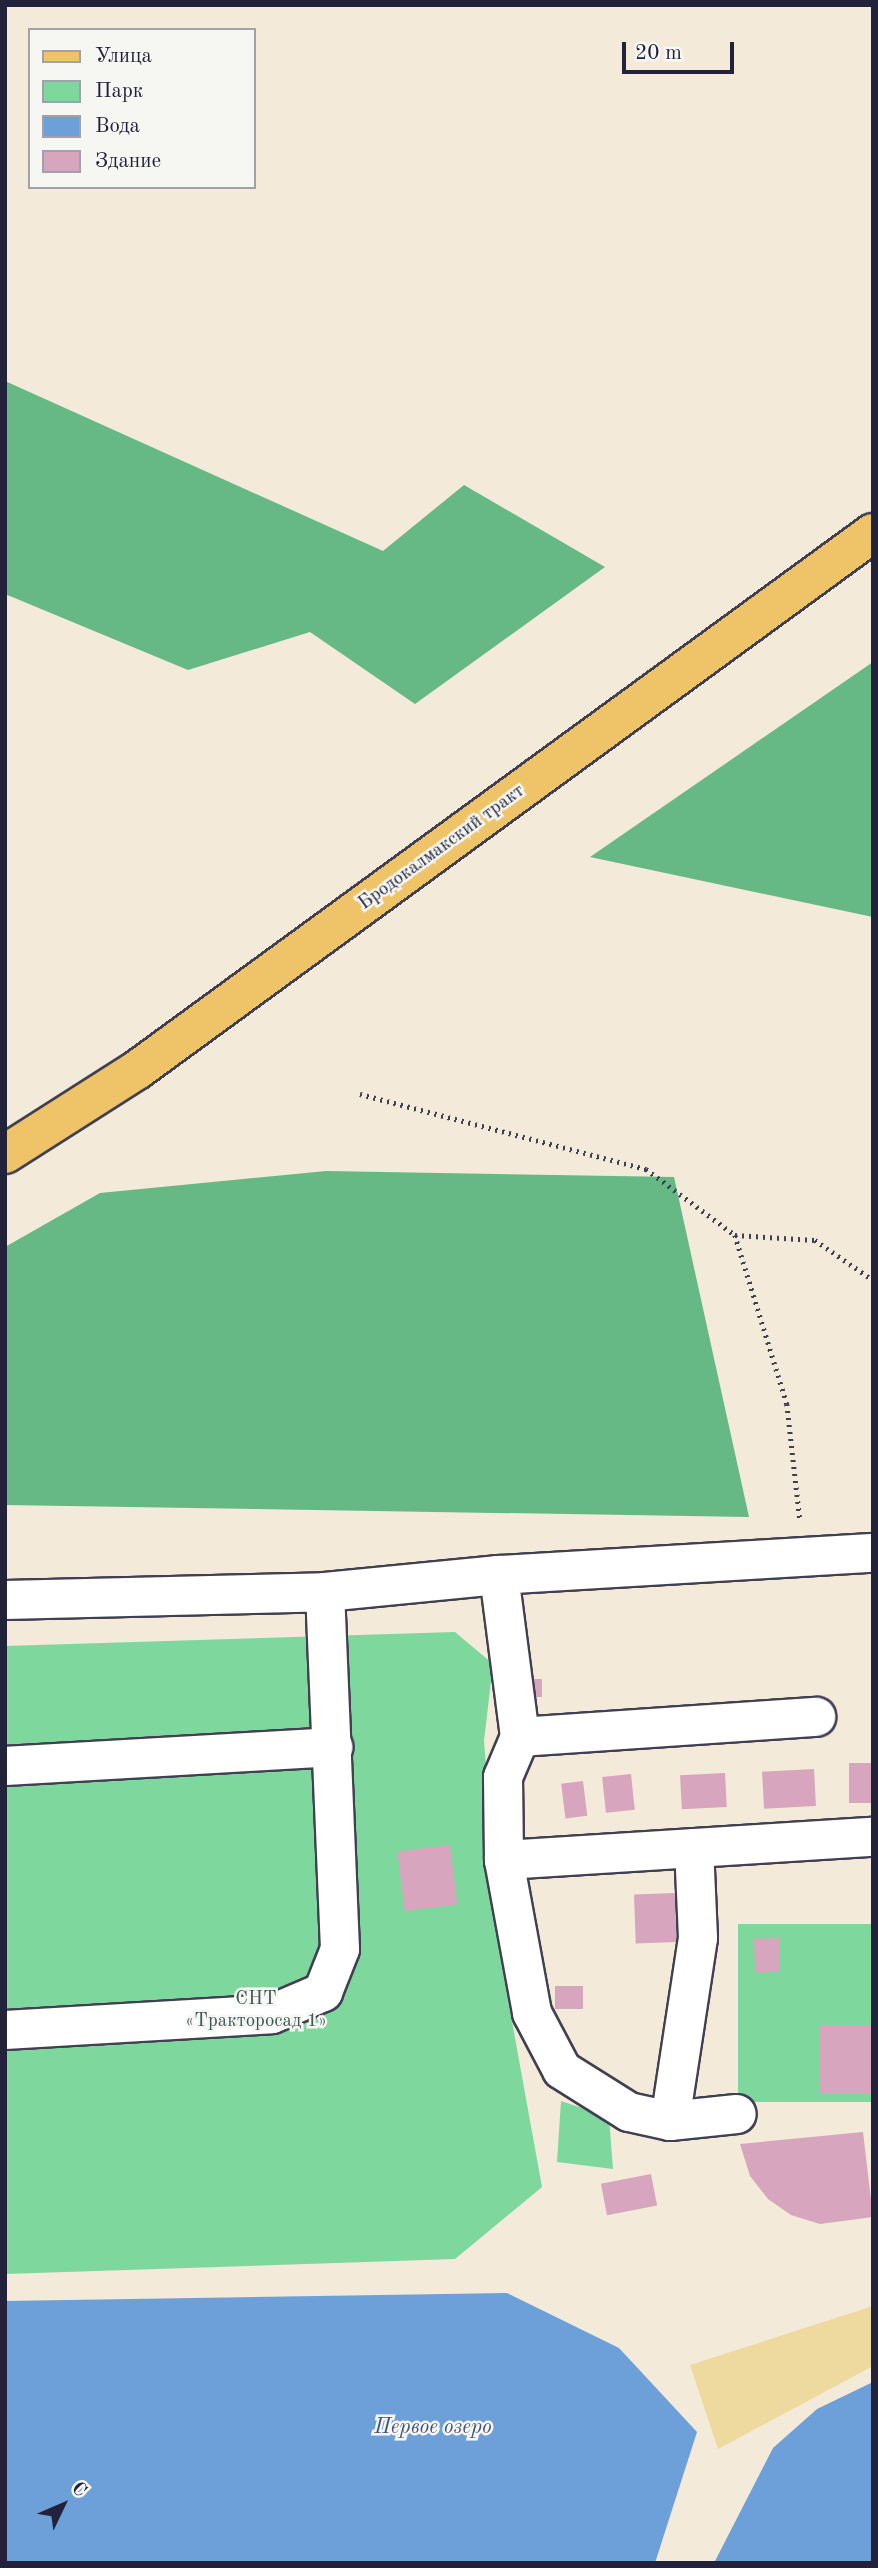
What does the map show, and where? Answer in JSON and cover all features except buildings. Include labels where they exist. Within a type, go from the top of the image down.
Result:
[{"type":"main road","name":"Бродокалмакский тракт","points":[[5,1154],[137,1070],[873,533]]},
{"type":"street","points":[[5,1600],[325,1592],[499,1576],[873,1553]]},
{"type":"street","points":[[499,1576],[520,1737],[503,1777],[504,1860],[532,2013],[562,2070],[629,2112],[670,2122],[737,2114]]},
{"type":"street","points":[[5,2030],[272,2014],[323,1992],[340,1949],[325,1592]]},
{"type":"street","points":[[520,1737],[816,1717]]},
{"type":"street","points":[[5,1766],[333,1747]]},
{"type":"street","points":[[504,1860],[873,1837]]},
{"type":"street","points":[[670,2122],[698,1938],[694,1848]]},
{"type":"street","points":[[562,2070],[566,2019]]},
{"type":"path","points":[[360,1094],[646,1169],[735,1235],[815,1240],[873,1280]]},
{"type":"path","points":[[735,1235],[787,1404],[804,1556]]},
{"type":"green space","points":[[5,381],[383,551],[464,485],[605,567],[415,704],[310,632],[188,670],[5,594]]},
{"type":"green space","points":[[873,662],[873,917],[590,857]]},
{"type":"green space","points":[[326,1171],[674,1177],[749,1517],[5,1505],[5,1247],[100,1193]]},
{"type":"green space","name":"СНТ «Тракторосад 1»","points":[[455,1632],[493,1664],[484,1741],[502,1966],[542,2187],[455,2259],[5,2274],[5,1646]]},
{"type":"green space","points":[[738,1924],[873,1924],[873,2102],[738,2102]]},
{"type":"green space","points":[[561,2101],[609,2117],[613,2169],[557,2162]]},
{"type":"sand","points":[[873,2306],[873,2366],[718,2449],[690,2365]]},
{"type":"water","name":"Первое озеро","points":[[507,2293],[619,2348],[697,2432],[655,2563],[5,2563],[5,2301]]},
{"type":"water","points":[[873,2382],[873,2563],[714,2563],[773,2448],[817,2409]]}]
